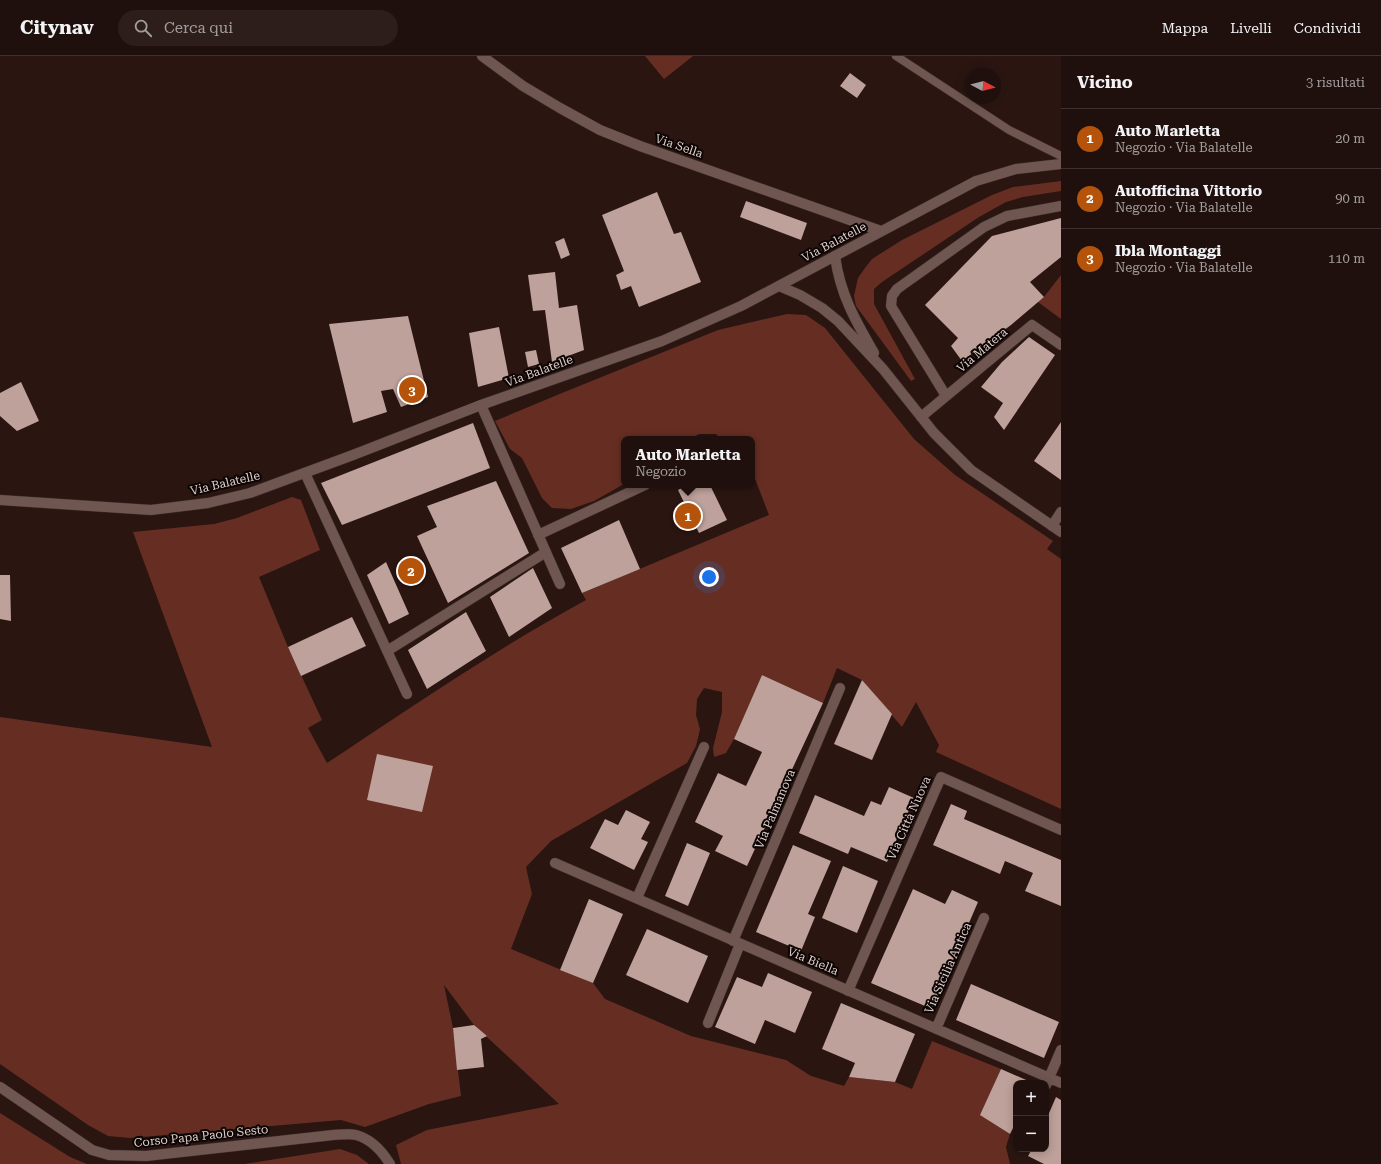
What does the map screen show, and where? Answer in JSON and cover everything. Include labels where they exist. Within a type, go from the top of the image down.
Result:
[{"type":"street","name":"Via Sella","points":[[482,56],[523,86],[600,130],[640,146],[881,231]]},
{"type":"street","name":"Via Balatelle","points":[[0,500],[151,510],[208,503],[243,495],[305,473],[481,405],[662,341],[741,306],[976,182],[1016,169],[1061,164]]},
{"type":"street","points":[[946,396],[891,306],[892,296],[897,289],[984,227],[1007,216],[1061,206]]},
{"type":"street","points":[[835,256],[838,276],[850,310],[883,369]]},
{"type":"street","points":[[779,286],[800,295],[822,308],[832,316],[883,369],[934,434],[970,470],[1061,532]]},
{"type":"street","name":"Via Matera","points":[[921,417],[1032,325],[1061,345]]},
{"type":"street","points":[[481,405],[560,584]]},
{"type":"street","points":[[305,473],[407,694]]},
{"type":"street","points":[[538,535],[639,488]]},
{"type":"street","points":[[1052,526],[1061,512]]},
{"type":"street","points":[[388,651],[546,552]]},
{"type":"street","name":"Via Palmanova","points":[[708,1023],[736,942],[840,688]]},
{"type":"street","points":[[637,898],[704,747]]},
{"type":"street","name":"Via Città Nuova","points":[[848,991],[941,777],[1061,830]]},
{"type":"street","name":"Via Biella","points":[[555,863],[936,1029],[1044,1080]]},
{"type":"street","name":"Via Sicilia Antica","points":[[936,1029],[984,918]]},
{"type":"street","points":[[1049,1080],[1061,1050]]},
{"type":"street","name":"Via Biella","points":[[1049,1082],[1061,1083]]},
{"type":"street","name":"Corso Papa Paolo Sesto","points":[[0,1086],[92,1150],[109,1155],[146,1156],[325,1136],[355,1135],[371,1142],[383,1153],[390,1164]]},
{"type":"lane","points":[[896,56],[1009,130],[1061,156]]},
{"type":"shaded area","points":[[645,56],[693,56],[664,79]]},
{"type":"shaded area","points":[[1061,181],[1061,191],[1023,197],[1006,202],[979,217],[882,282],[874,289],[874,304],[915,379],[911,381],[856,306],[854,296],[858,278],[865,268],[872,259],[902,240],[992,195],[1013,187]]},
{"type":"shaded area","points":[[1061,275],[1061,319],[1038,302],[1044,297]]},
{"type":"shaded area","points":[[787,314],[806,315],[825,328],[914,439],[955,475],[1053,541],[1047,549],[1061,559],[1061,809],[936,752],[939,745],[916,702],[902,727],[862,680],[837,668],[823,703],[762,675],[734,739],[726,753],[714,757],[713,748],[722,712],[722,692],[704,688],[697,699],[696,715],[700,729],[696,746],[687,763],[551,841],[526,867],[532,894],[511,949],[593,983],[605,999],[691,1036],[786,1060],[811,1076],[844,1086],[849,1077],[895,1082],[912,1089],[932,1041],[1001,1069],[981,1115],[1010,1134],[1006,1147],[1010,1164],[401,1164],[396,1145],[427,1130],[559,1104],[474,1025],[444,985],[453,1028],[461,1096],[429,1104],[365,1127],[341,1120],[130,1138],[108,1136],[88,1125],[0,1064],[0,717],[212,747],[133,532],[214,524],[237,518],[292,497],[301,500],[320,550],[259,577],[288,647],[322,720],[308,728],[327,763],[487,658],[586,600],[582,593],[769,515],[755,479],[755,436],[718,436],[716,434],[699,434],[695,436],[621,436],[621,486],[594,501],[571,509],[552,508],[542,498],[522,458],[510,449],[495,421],[718,330]]},
{"type":"shaded area","points":[[0,1113],[70,1157],[87,1164],[0,1164]]},
{"type":"shaded area","points":[[340,1149],[357,1155],[369,1164],[244,1164]]},
{"type":"building","points":[[850,73],[866,85],[857,98],[840,86]]},
{"type":"building","points":[[657,192],[674,234],[681,232],[701,282],[639,307],[631,286],[621,290],[616,275],[624,271],[602,215]]},
{"type":"building","points":[[746,201],[807,223],[801,240],[740,217]]},
{"type":"building","points":[[1061,218],[1061,257],[1030,282],[1044,297],[1011,325],[962,361],[951,346],[958,338],[925,305],[992,236]]},
{"type":"building","points":[[564,238],[570,255],[561,259],[555,242]]},
{"type":"building","points":[[555,272],[559,308],[577,305],[584,350],[552,362],[545,310],[533,311],[528,275]]},
{"type":"building","points":[[408,316],[428,397],[401,407],[393,389],[381,391],[387,412],[353,423],[329,324]]},
{"type":"building","points":[[499,327],[509,378],[478,387],[469,333]]},
{"type":"building","points":[[1029,337],[1055,355],[1004,430],[994,417],[1003,403],[981,387],[1002,362]]},
{"type":"building","points":[[536,350],[539,364],[528,367],[525,352]]},
{"type":"building","points":[[21,382],[39,421],[17,431],[0,416],[0,393]]},
{"type":"building","points":[[1061,422],[1061,480],[1034,461]]},
{"type":"building","points":[[473,423],[490,468],[342,525],[321,483]]},
{"type":"building","points":[[496,481],[529,553],[448,603],[417,536],[437,527],[427,506]]},
{"type":"building","points":[[682,488],[711,488],[727,520],[699,533],[678,490]]},
{"type":"building","points":[[619,520],[640,569],[582,593],[561,548]]},
{"type":"building","points":[[386,562],[409,614],[389,624],[367,575]]},
{"type":"building","points":[[533,568],[552,608],[509,637],[490,597]]},
{"type":"building","points":[[0,575],[10,575],[11,621],[0,619]]},
{"type":"building","points":[[466,612],[486,651],[427,689],[408,650]]},
{"type":"building","points":[[352,617],[366,646],[301,676],[288,647]]},
{"type":"building","points":[[762,675],[823,703],[747,866],[715,851],[723,836],[695,822],[718,773],[746,786],[762,752],[734,739]]},
{"type":"building","points":[[862,680],[892,714],[872,760],[834,744]]},
{"type":"building","points":[[377,754],[433,766],[422,812],[367,800]]},
{"type":"building","points":[[889,787],[914,798],[887,862],[851,847],[848,854],[799,833],[815,795],[864,816],[871,801],[881,805]]},
{"type":"building","points":[[951,804],[967,811],[964,819],[1061,860],[1061,906],[1025,891],[1033,873],[1005,861],[1000,874],[933,845]]},
{"type":"building","points":[[626,810],[650,822],[641,839],[648,842],[634,870],[590,848],[605,819],[618,825]]},
{"type":"building","points":[[687,843],[710,853],[688,906],[665,896]]},
{"type":"building","points":[[793,845],[831,861],[808,914],[815,917],[801,951],[756,932]]},
{"type":"building","points":[[843,866],[878,881],[857,933],[822,918]]},
{"type":"building","points":[[913,889],[945,904],[952,890],[978,902],[932,1009],[871,983]]},
{"type":"building","points":[[589,899],[623,914],[593,983],[560,970]]},
{"type":"building","points":[[647,929],[708,956],[688,1003],[626,975]]},
{"type":"building","points":[[768,973],[812,992],[795,1033],[765,1020],[755,1044],[715,1027],[737,977],[762,987]]},
{"type":"building","points":[[971,984],[1059,1022],[1044,1058],[956,1020]]},
{"type":"building","points":[[841,1003],[915,1034],[895,1082],[849,1077],[855,1063],[822,1049]]},
{"type":"building","points":[[474,1025],[487,1036],[481,1039],[484,1067],[457,1070],[453,1028]]},
{"type":"building","points":[[1001,1069],[1026,1080],[1013,1080],[1013,1128],[1010,1134],[980,1115]]},
{"type":"building","points":[[1056,1097],[1061,1100],[1061,1164],[1044,1164],[1028,1156],[1030,1152],[1049,1152],[1049,1113]]},
{"type":"place","name":"Ibla Montaggi","points":[[412,390]]},
{"type":"place","name":"Auto Marletta","points":[[688,516]]},
{"type":"place","name":"Autofficina Vittorio","points":[[411,571]]}]
